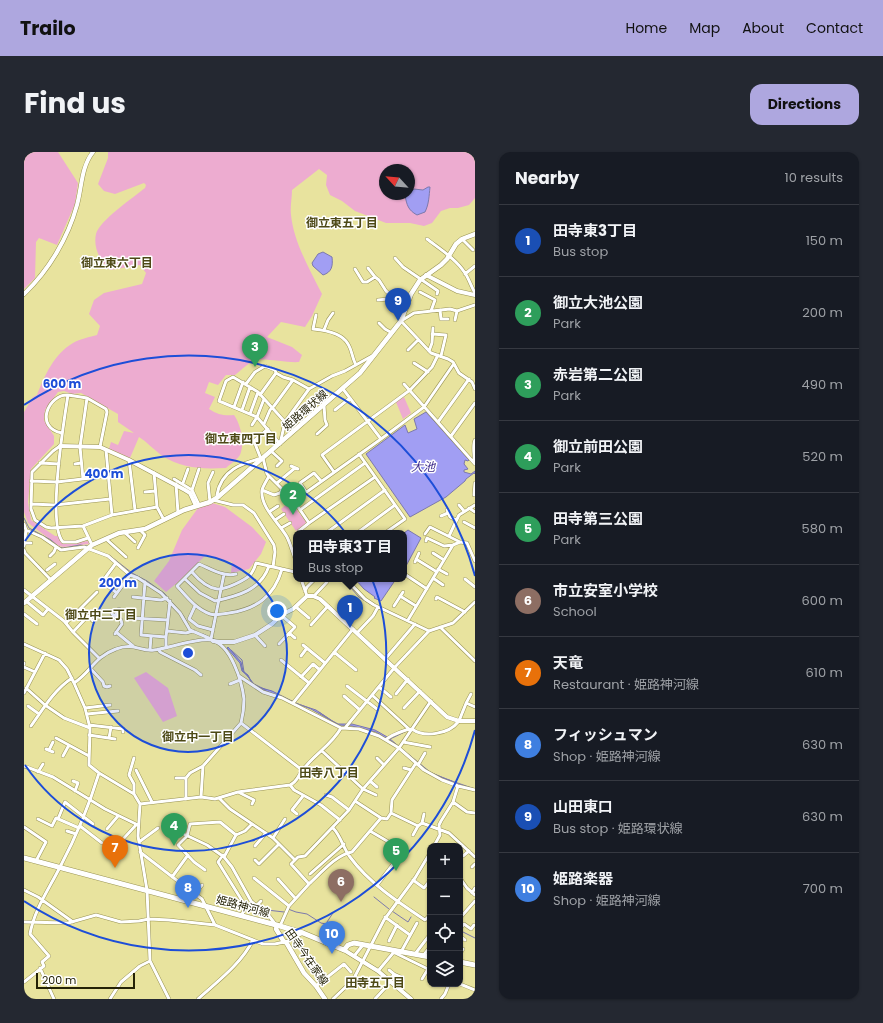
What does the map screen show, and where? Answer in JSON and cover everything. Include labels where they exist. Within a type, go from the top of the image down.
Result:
[{"type":"main road","points":[[462,239],[475,234]]},
{"type":"main road","name":"姫路環状線","points":[[25,602],[90,547],[119,533],[152,527],[178,513],[218,497],[360,373],[401,321],[411,294],[420,280],[441,265],[449,256],[456,244],[462,239]]},
{"type":"main road","name":"姫路神河線","points":[[24,858],[303,933],[344,950]]},
{"type":"main road","name":"田寺今在家線","points":[[278,926],[276,929],[304,973],[325,999]]},
{"type":"main road","points":[[344,950],[346,946],[351,944],[427,956]]},
{"type":"main road","points":[[463,963],[475,965]]},
{"type":"street","points":[[24,294],[44,271],[64,240],[77,205],[86,162],[93,152]]},
{"type":"street","points":[[426,275],[457,291],[475,294],[474,287],[465,274],[449,256],[427,239]]},
{"type":"street","points":[[462,239],[473,250]]},
{"type":"street","points":[[394,258],[403,268],[438,291],[437,294]]},
{"type":"street","points":[[465,274],[475,266]]},
{"type":"street","points":[[368,268],[406,309]]},
{"type":"street","points":[[355,269],[363,282],[367,282],[375,277]]},
{"type":"street","points":[[420,292],[436,300],[431,311]]},
{"type":"street","points":[[378,300],[388,299],[392,295]]},
{"type":"street","points":[[475,305],[457,311],[450,309],[414,313],[401,321],[429,350],[453,362],[453,365],[459,373],[469,379],[475,389]]},
{"type":"street","points":[[440,310],[441,319],[448,319]]},
{"type":"street","points":[[455,320],[457,311]]},
{"type":"street","points":[[324,330],[328,320],[333,314]]},
{"type":"street","points":[[316,315],[313,329],[324,330],[340,337],[348,344],[353,361],[356,365]]},
{"type":"street","points":[[379,323],[392,333]]},
{"type":"street","points":[[429,350],[432,343],[433,328]]},
{"type":"street","points":[[334,472],[322,456],[410,390],[428,372],[440,356],[446,335],[432,334]]},
{"type":"street","points":[[408,350],[418,340]]},
{"type":"street","points":[[280,444],[285,422],[309,389],[376,354]]},
{"type":"street","points":[[414,363],[428,372]]},
{"type":"street","points":[[294,501],[424,407],[453,365]]},
{"type":"street","points":[[234,407],[244,383],[255,372],[265,366],[274,370],[282,377],[292,380],[309,389]]},
{"type":"street","points":[[250,414],[259,394],[276,373]]},
{"type":"street","points":[[280,444],[257,417],[219,401],[226,381],[233,377],[250,387],[264,399],[285,422]]},
{"type":"street","points":[[438,422],[469,379]]},
{"type":"street","points":[[264,424],[272,408],[292,380]]},
{"type":"street","points":[[404,384],[474,463]]},
{"type":"street","points":[[242,410],[250,387]]},
{"type":"street","points":[[343,389],[381,439]]},
{"type":"street","points":[[68,395],[60,446],[55,505],[58,528],[63,542],[76,542],[88,538]]},
{"type":"street","points":[[62,433],[51,429],[46,421],[51,404],[60,396],[68,395],[87,398],[106,409],[107,412],[100,447]]},
{"type":"street","points":[[83,479],[80,447],[87,398]]},
{"type":"street","points":[[335,410],[350,398]]},
{"type":"street","points":[[252,425],[264,399]]},
{"type":"street","points":[[451,436],[475,402]]},
{"type":"street","points":[[317,434],[327,425],[325,420],[324,405]]},
{"type":"street","points":[[268,429],[254,441],[262,458],[267,474],[294,501],[309,523]]},
{"type":"street","points":[[474,463],[475,454],[473,444],[475,440]]},
{"type":"street","points":[[157,507],[112,515],[83,526],[58,528],[46,527],[35,520],[31,509],[32,472],[57,447],[100,447],[176,484],[190,493],[197,505]]},
{"type":"street","points":[[106,450],[112,515]]},
{"type":"street","points":[[271,451],[282,461],[278,466]]},
{"type":"street","points":[[359,454],[405,519],[389,530]]},
{"type":"street","points":[[218,497],[218,490],[223,477],[243,463],[262,458]]},
{"type":"street","points":[[129,460],[135,510]]},
{"type":"street","points":[[40,463],[59,464]]},
{"type":"street","points":[[75,464],[81,463]]},
{"type":"street","points":[[300,510],[366,463]]},
{"type":"street","points":[[277,483],[296,468],[291,466]]},
{"type":"street","points":[[182,483],[188,469]]},
{"type":"street","points":[[192,490],[199,469]]},
{"type":"street","points":[[213,472],[208,483],[211,501],[233,505],[243,505],[254,513],[274,545],[275,552],[273,567]]},
{"type":"street","points":[[154,473],[157,507],[164,520]]},
{"type":"street","points":[[306,492],[300,483],[314,473],[321,481]]},
{"type":"street","points":[[31,482],[57,482],[108,476]]},
{"type":"street","points":[[269,476],[262,490],[266,508],[287,538],[293,553]]},
{"type":"street","points":[[300,530],[375,477]]},
{"type":"street","points":[[174,479],[192,490],[197,505]]},
{"type":"street","points":[[474,495],[475,483]]},
{"type":"street","points":[[176,484],[178,513]]},
{"type":"street","points":[[262,490],[274,496],[280,493],[283,489]]},
{"type":"street","points":[[330,530],[385,490]]},
{"type":"street","points":[[144,492],[156,491]]},
{"type":"street","points":[[31,504],[55,505],[110,499]]},
{"type":"street","points":[[459,504],[464,511]]},
{"type":"street","points":[[361,530],[395,505]]},
{"type":"street","points":[[450,536],[459,515],[475,505]]},
{"type":"street","points":[[269,512],[278,506]]},
{"type":"street","points":[[469,508],[475,512]]},
{"type":"street","points":[[441,516],[448,512],[450,517],[456,520]]},
{"type":"street","points":[[275,520],[284,514]]},
{"type":"street","points":[[464,522],[475,528]]},
{"type":"street","points":[[281,528],[290,523]]},
{"type":"street","points":[[24,524],[26,530],[24,544],[31,543]]},
{"type":"street","points":[[83,526],[90,547]]},
{"type":"street","points":[[425,534],[430,527],[460,542],[467,543],[475,561]]},
{"type":"street","points":[[26,530],[42,537],[61,550],[90,547],[108,556],[130,575],[144,582],[167,598],[185,620],[190,630],[220,642],[234,642],[255,635],[272,624],[281,615],[296,606],[307,596],[314,596],[320,599],[386,658],[447,716],[459,721],[475,721]]},
{"type":"street","points":[[138,548],[145,535],[140,530]]},
{"type":"street","points":[[124,532],[135,542]]},
{"type":"street","points":[[426,541],[427,538],[444,546],[453,545],[460,542]]},
{"type":"street","points":[[106,539],[126,556]]},
{"type":"street","points":[[408,620],[453,545]]},
{"type":"street","points":[[50,556],[56,547]]},
{"type":"street","points":[[24,550],[25,553],[51,580]]},
{"type":"street","points":[[419,553],[416,560],[447,574]]},
{"type":"street","points":[[433,553],[444,560]]},
{"type":"street","points":[[116,563],[102,582],[117,593]]},
{"type":"street","points":[[192,572],[197,578],[211,587],[221,589],[241,581],[250,574],[256,563],[293,572]]},
{"type":"street","points":[[47,570],[55,564]]},
{"type":"street","points":[[236,574],[224,574],[199,564],[177,586],[195,606],[211,614],[238,612],[258,604],[275,589],[282,569]]},
{"type":"street","points":[[185,579],[200,593],[215,602],[252,589],[263,578],[269,566]]},
{"type":"street","points":[[51,567],[58,574]]},
{"type":"street","points":[[211,639],[224,574]]},
{"type":"street","points":[[114,596],[130,575]]},
{"type":"street","points":[[407,576],[427,589]]},
{"type":"street","points":[[433,578],[443,585]]},
{"type":"street","points":[[465,579],[475,587]]},
{"type":"street","points":[[144,582],[141,635],[166,637]]},
{"type":"street","points":[[302,582],[307,596]]},
{"type":"street","points":[[305,591],[307,586],[312,582]]},
{"type":"street","points":[[314,596],[327,582]]},
{"type":"street","points":[[349,582],[365,599],[378,607],[429,631]]},
{"type":"street","points":[[24,590],[66,623],[99,658]]},
{"type":"street","points":[[66,623],[97,592]]},
{"type":"street","points":[[394,606],[403,592]]},
{"type":"street","points":[[400,596],[416,606]]},
{"type":"street","points":[[133,597],[161,600],[167,598]]},
{"type":"street","points":[[436,599],[437,597],[447,604],[465,612]]},
{"type":"street","points":[[166,648],[170,601]]},
{"type":"street","points":[[25,602],[43,615],[48,609]]},
{"type":"street","points":[[345,728],[395,667],[429,631],[453,623],[475,602]]},
{"type":"street","points":[[195,606],[189,619],[198,626],[213,630]]},
{"type":"street","points":[[296,606],[309,618]]},
{"type":"street","points":[[311,626],[328,606]]},
{"type":"street","points":[[357,633],[373,616],[378,607]]},
{"type":"street","points":[[119,609],[114,615],[121,620],[122,624],[116,633],[134,646]]},
{"type":"street","points":[[24,614],[37,624]]},
{"type":"street","points":[[279,644],[295,626],[281,615]]},
{"type":"street","points":[[73,632],[88,616],[94,622],[95,620]]},
{"type":"street","points":[[130,618],[168,620]]},
{"type":"street","points":[[28,624],[32,620]]},
{"type":"street","points":[[386,658],[415,624]]},
{"type":"street","points":[[440,627],[475,660]]},
{"type":"street","points":[[293,702],[353,629]]},
{"type":"street","points":[[167,631],[186,633],[193,631]]},
{"type":"street","points":[[289,633],[295,638]]},
{"type":"street","points":[[255,635],[265,646]]},
{"type":"street","points":[[150,650],[151,636]]},
{"type":"street","points":[[74,683],[81,678],[99,658],[114,649],[127,646],[150,650],[211,639],[225,649],[240,680],[244,706],[241,723],[203,766],[190,773],[186,778],[186,799]]},
{"type":"street","points":[[24,644],[62,662],[72,678],[87,714],[90,734],[89,765],[99,773],[134,794],[140,804],[137,825],[147,890],[150,961],[169,999]]},
{"type":"street","points":[[303,645],[325,663]]},
{"type":"street","points":[[301,656],[307,648]]},
{"type":"street","points":[[158,649],[160,652],[195,670],[201,675]]},
{"type":"street","points":[[334,652],[356,670]]},
{"type":"street","points":[[24,693],[45,653]]},
{"type":"street","points":[[281,660],[309,683]]},
{"type":"street","points":[[301,677],[313,664],[320,670]]},
{"type":"street","points":[[24,668],[35,672]]},
{"type":"street","points":[[90,668],[103,682],[104,686],[107,688],[110,686]]},
{"type":"street","points":[[239,676],[263,692],[274,694],[293,702],[341,728],[365,731],[387,739],[399,747],[424,770],[442,780],[475,790]]},
{"type":"street","points":[[31,726],[61,685],[72,678]]},
{"type":"street","points":[[397,692],[408,679]]},
{"type":"street","points":[[230,684],[240,680]]},
{"type":"street","points":[[347,686],[377,709]]},
{"type":"street","points":[[379,687],[391,696]]},
{"type":"street","points":[[26,688],[45,705],[64,718],[89,726],[123,729],[123,732]]},
{"type":"street","points":[[404,708],[420,691]]},
{"type":"street","points":[[372,695],[410,729],[423,734],[434,734],[446,731],[457,724],[471,694]]},
{"type":"street","points":[[344,696],[360,710]]},
{"type":"street","points":[[309,884],[290,864],[294,859],[305,856],[349,810],[363,789],[403,742],[410,729],[431,701]]},
{"type":"street","points":[[466,703],[475,707]]},
{"type":"street","points":[[85,708],[110,705]]},
{"type":"street","points":[[28,706],[39,714]]},
{"type":"street","points":[[87,714],[118,711]]},
{"type":"street","points":[[241,723],[302,770]]},
{"type":"street","points":[[109,738],[111,728]]},
{"type":"street","points":[[140,804],[201,797],[215,799],[238,792],[290,785],[296,782],[302,770],[335,738],[341,728]]},
{"type":"street","points":[[387,739],[410,729]]},
{"type":"street","points":[[90,734],[115,739]]},
{"type":"street","points":[[56,738],[89,756]]},
{"type":"street","points":[[53,742],[47,749],[53,752]]},
{"type":"street","points":[[403,742],[430,748]]},
{"type":"street","points":[[63,756],[69,745]]},
{"type":"street","points":[[322,751],[363,789],[376,795]]},
{"type":"street","points":[[355,801],[381,818],[387,819],[391,813],[392,800],[411,770],[418,764],[425,753]]},
{"type":"street","points":[[134,758],[129,775],[134,784],[134,794]]},
{"type":"street","points":[[377,758],[384,765]]},
{"type":"street","points":[[38,772],[43,764]]},
{"type":"street","points":[[24,766],[53,777],[90,800],[137,825]]},
{"type":"street","points":[[201,797],[203,766]]},
{"type":"street","points":[[404,768],[411,770]]},
{"type":"street","points":[[136,770],[152,802]]},
{"type":"street","points":[[24,982],[44,966],[42,962],[49,956],[30,934],[33,921],[42,900],[80,827],[99,773]]},
{"type":"street","points":[[176,778],[186,778]]},
{"type":"street","points":[[73,781],[78,783],[75,790]]},
{"type":"street","points":[[370,781],[377,787]]},
{"type":"street","points":[[290,785],[294,790],[321,805],[340,820]]},
{"type":"street","points":[[436,843],[440,835],[440,821],[453,802],[458,786]]},
{"type":"street","points":[[238,792],[254,800],[252,804]]},
{"type":"street","points":[[326,795],[333,796],[349,810]]},
{"type":"street","points":[[297,814],[292,810],[303,796]]},
{"type":"street","points":[[219,798],[230,809],[273,838],[294,859]]},
{"type":"street","points":[[38,819],[52,826],[56,818],[58,819],[65,802],[93,824]]},
{"type":"street","points":[[453,802],[467,812],[475,813]]},
{"type":"street","points":[[391,813],[418,826]]},
{"type":"street","points":[[413,835],[418,826],[422,823],[424,814]]},
{"type":"street","points":[[107,829],[118,816]]},
{"type":"street","points":[[261,901],[258,904],[278,926],[295,898],[331,864],[352,852],[381,818]]},
{"type":"street","points":[[58,819],[80,827],[102,843]]},
{"type":"street","points":[[273,838],[285,819]]},
{"type":"street","points":[[205,870],[178,845],[187,836],[190,824],[220,822],[236,835]]},
{"type":"street","points":[[422,823],[449,833],[475,857]]},
{"type":"street","points":[[241,916],[246,907],[218,862],[224,856],[236,835],[245,831],[252,824]]},
{"type":"street","points":[[113,850],[137,825]]},
{"type":"street","points":[[24,827],[46,842],[36,861]]},
{"type":"street","points":[[139,842],[158,828]]},
{"type":"street","points":[[333,828],[337,831],[344,844],[348,856],[377,885],[425,920],[427,918]]},
{"type":"street","points":[[175,830],[207,845],[224,856],[232,867],[251,901],[264,913]]},
{"type":"street","points":[[67,832],[76,834]]},
{"type":"street","points":[[370,832],[404,852]]},
{"type":"street","points":[[255,846],[266,833]]},
{"type":"street","points":[[255,860],[259,864],[278,844]]},
{"type":"street","points":[[310,874],[330,854],[344,844]]},
{"type":"street","points":[[463,856],[469,851]]},
{"type":"street","points":[[140,852],[178,882]]},
{"type":"street","points":[[172,877],[188,855]]},
{"type":"street","points":[[377,885],[397,859]]},
{"type":"street","points":[[333,999],[353,980],[385,917],[427,861]]},
{"type":"street","points":[[200,866],[203,862]]},
{"type":"street","points":[[472,867],[475,864]]},
{"type":"street","points":[[254,878],[289,906]]},
{"type":"street","points":[[278,879],[295,898]]},
{"type":"street","points":[[461,879],[475,895]]},
{"type":"street","points":[[413,880],[424,888],[427,884]]},
{"type":"street","points":[[195,894],[202,885]]},
{"type":"street","points":[[472,893],[475,888]]},
{"type":"street","points":[[188,889],[202,899],[204,906],[215,925]]},
{"type":"street","points":[[24,890],[42,900],[73,922]]},
{"type":"street","points":[[463,915],[475,901]]},
{"type":"street","points":[[24,922],[73,922],[96,915],[121,922],[149,919],[215,925],[269,945],[285,942],[303,933]]},
{"type":"street","points":[[385,917],[410,935]]},
{"type":"street","points":[[401,952],[417,923]]},
{"type":"street","points":[[463,925],[464,924],[471,929],[474,925]]},
{"type":"street","points":[[389,941],[397,925]]},
{"type":"street","points":[[415,954],[427,937]]},
{"type":"street","points":[[198,999],[247,952],[253,940]]},
{"type":"street","points":[[354,956],[363,945]]},
{"type":"street","points":[[344,950],[378,971],[411,999]]},
{"type":"street","points":[[378,971],[392,951],[427,969]]},
{"type":"street","points":[[424,956],[427,951]]},
{"type":"street","points":[[110,999],[121,982],[140,966],[150,961]]},
{"type":"street","points":[[316,986],[344,964],[351,972]]},
{"type":"street","points":[[40,968],[54,999]]},
{"type":"street","points":[[389,970],[403,978]]},
{"type":"street","points":[[422,978],[427,972]]},
{"type":"street","points":[[375,999],[394,974]]},
{"type":"street","points":[[463,985],[475,990]]},
{"type":"street","points":[[441,999],[448,987]]},
{"type":"shaded area","points":[[24,152],[58,152],[78,183],[75,204],[57,245],[39,238],[36,242],[35,278],[24,289]]},
{"type":"shaded area","points":[[108,152],[475,152],[475,198],[469,205],[441,211],[432,223],[424,226],[410,223],[386,223],[355,211],[342,201],[330,195],[326,185],[327,175],[319,169],[292,190],[291,212],[295,236],[322,294],[305,327],[281,322],[267,337],[292,347],[302,355],[299,362],[257,360],[248,364],[235,375],[226,375],[218,385],[209,382],[205,393],[215,397],[209,409],[222,415],[234,415],[242,434],[240,455],[226,468],[184,466],[161,455],[139,437],[130,458],[109,449],[111,442],[118,445],[124,431],[134,433],[118,422],[118,414],[81,393],[72,394],[64,391],[58,392],[45,410],[44,420],[54,436],[54,444],[31,469],[28,502],[31,520],[55,536],[58,536],[61,542],[67,544],[88,541],[89,544],[64,547],[59,546],[28,523],[24,512],[24,412],[33,397],[37,395],[47,373],[60,353],[76,342],[97,335],[100,326],[89,314],[94,300],[104,293],[142,284],[146,273],[140,265],[110,270],[103,263],[98,254],[95,239],[96,234],[103,223],[125,203],[145,188],[146,185],[144,183],[115,194],[104,191],[98,184],[108,158]]},
{"type":"shaded area","points":[[404,397],[411,413],[403,419],[396,402]]},
{"type":"shaded area","points":[[290,501],[306,522],[305,525],[295,530],[281,509]]},
{"type":"shaded area","points":[[209,502],[225,507],[252,527],[266,542],[261,554],[249,569],[231,573],[232,562],[206,555],[166,592],[154,581],[169,561],[182,530],[198,508]]},
{"type":"shaded area","points":[[146,672],[168,688],[177,716],[163,722],[134,678]]},
{"type":"water","points":[[430,187],[429,200],[425,212],[417,215],[408,207],[406,200],[415,200],[415,189],[423,190]]},
{"type":"water","points":[[323,252],[332,257],[332,263],[330,270],[323,275],[313,266],[312,263],[318,254]]},
{"type":"water","name":"大池","points":[[426,412],[469,460],[465,460],[464,464],[468,469],[464,470],[464,472],[471,474],[475,471],[475,474],[474,473],[466,479],[446,497],[410,517],[366,454],[405,425],[408,433],[417,429],[414,419]]},
{"type":"water","points":[[407,531],[421,538],[407,564]]},
{"type":"water","points":[[358,582],[394,582],[381,601],[374,598],[375,597]]},
{"type":"water","points":[[228,647],[241,662],[243,671],[248,675],[252,683],[248,676],[242,671],[240,663],[227,648]]},
{"type":"water","points":[[252,683],[258,687],[272,691],[297,703],[258,688]]},
{"type":"water","points":[[300,705],[316,710],[338,724],[352,724],[375,730],[389,738],[409,729],[390,739],[430,772],[475,789],[459,785],[430,773],[394,743],[376,732],[352,726],[339,725],[311,709]]},
{"type":"waterway","points":[[24,518],[29,528],[51,540],[59,547],[63,548],[80,545],[87,546]]},
{"type":"waterway","points":[[109,555],[132,573],[164,593],[183,615],[188,624]]},
{"type":"waterway","points":[[346,582],[359,597],[370,604]]},
{"type":"waterway","points":[[203,634],[214,639]]},
{"type":"waterway","points":[[231,650],[242,660],[244,672],[254,684],[266,690]]},
{"type":"waterway","points":[[464,652],[475,663]]},
{"type":"waterway","points":[[319,712],[331,720]]},
{"type":"waterway","points":[[436,775],[452,781]]},
{"type":"waterway","points":[[374,897],[389,909]]},
{"type":"waterway","points":[[288,909],[307,914],[321,923],[326,924]]},
{"type":"waterway","points":[[267,910],[284,912]]},
{"type":"waterway","points":[[392,911],[408,922],[411,917]]},
{"type":"waterway","points":[[327,922],[333,913]]},
{"type":"waterway","points":[[463,932],[475,938]]},
{"type":"place","name":"山田東口","points":[[398,321]]},
{"type":"place","name":"赤岩第二公園","points":[[255,367]]},
{"type":"place","name":"御立大池公園","points":[[293,515]]},
{"type":"place","name":"田寺東3丁目","points":[[350,628]]},
{"type":"place","name":"御立前田公園","points":[[174,846]]},
{"type":"place","name":"天竜","points":[[115,868]]},
{"type":"place","name":"田寺第三公園","points":[[396,871]]},
{"type":"place","name":"市立安室小学校","points":[[341,902]]},
{"type":"place","name":"フィッシュマン","points":[[188,908]]},
{"type":"place","name":"姫路楽器","points":[[332,954]]},
{"type":"district","name":"御立東五丁目","points":[[342,223]]},
{"type":"district","name":"御立東六丁目","points":[[117,263]]},
{"type":"district","name":"御立東四丁目","points":[[241,439]]},
{"type":"district","name":"御立中二丁目","points":[[101,615]]},
{"type":"district","name":"御立中一丁目","points":[[198,737]]},
{"type":"district","name":"田寺八丁目","points":[[329,773]]},
{"type":"district","name":"田寺五丁目","points":[[375,983]]}]
